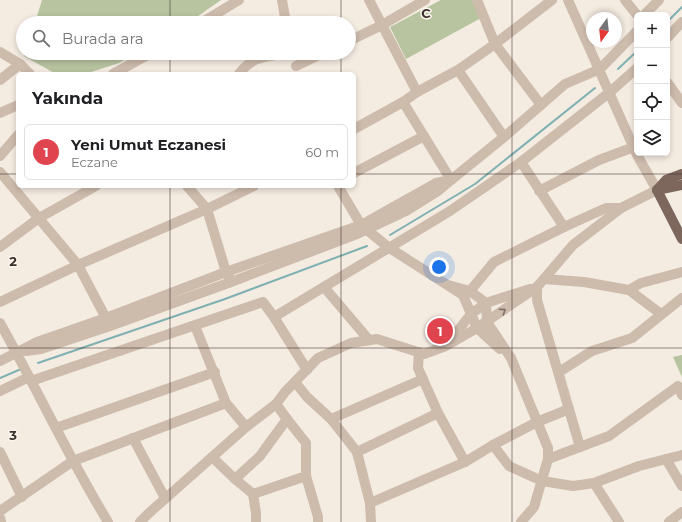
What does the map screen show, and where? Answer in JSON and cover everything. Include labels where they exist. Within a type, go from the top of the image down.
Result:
[{"type":"main road","points":[[657,190],[666,180],[682,174]]},
{"type":"main road","points":[[657,190],[682,185]]},
{"type":"main road","points":[[657,190],[682,239]]},
{"type":"street","points":[[213,16],[239,0]]},
{"type":"street","points":[[282,0],[285,16]]},
{"type":"street","points":[[369,0],[417,92]]},
{"type":"street","points":[[356,38],[426,0]]},
{"type":"street","points":[[477,0],[496,44],[541,104]]},
{"type":"street","points":[[356,129],[403,102],[417,92],[458,70],[496,44],[552,0]]},
{"type":"street","points":[[540,191],[599,160],[634,146],[568,0]]},
{"type":"street","points":[[625,0],[635,12]]},
{"type":"street","points":[[647,12],[659,0]]},
{"type":"street","points":[[670,35],[682,22]]},
{"type":"street","points":[[108,322],[231,282],[363,227],[406,211],[438,192],[565,84],[600,69],[634,34]]},
{"type":"street","points":[[0,52],[20,64],[28,72]]},
{"type":"street","points":[[120,72],[139,60]]},
{"type":"street","points":[[240,72],[253,60]]},
{"type":"street","points":[[295,60],[298,70],[313,60]]},
{"type":"street","points":[[0,80],[20,64]]},
{"type":"street","points":[[458,70],[504,137]]},
{"type":"street","points":[[274,317],[450,211],[520,162],[610,92],[634,71]]},
{"type":"street","points":[[668,84],[682,103]]},
{"type":"street","points":[[403,102],[451,180]]},
{"type":"street","points":[[0,113],[16,105]]},
{"type":"street","points":[[0,156],[16,136]]},
{"type":"street","points":[[356,172],[424,136]]},
{"type":"street","points":[[140,522],[246,427],[276,404],[318,358],[351,343],[377,339],[424,354],[446,346],[487,322],[541,283],[573,246],[621,208],[657,190],[639,156]]},
{"type":"street","points":[[520,162],[564,227]]},
{"type":"street","points":[[0,172],[78,265],[108,322]]},
{"type":"street","points":[[0,246],[39,218],[92,188]]},
{"type":"street","points":[[189,188],[207,209],[226,272],[231,282]]},
{"type":"street","points":[[0,302],[78,265],[207,209],[250,188]]},
{"type":"street","points":[[339,188],[363,227],[388,247],[448,286],[467,293],[486,303]]},
{"type":"street","points":[[467,293],[494,262],[606,208],[621,208]]},
{"type":"street","points":[[0,361],[16,353],[41,349],[226,272],[363,227]]},
{"type":"street","points":[[629,290],[641,283],[682,272]]},
{"type":"street","points":[[446,346],[471,314],[486,303],[541,283],[584,282],[629,290],[662,314]]},
{"type":"street","points":[[541,283],[537,300],[580,447]]},
{"type":"street","points":[[324,287],[369,340]]},
{"type":"street","points":[[467,293],[471,314],[477,328],[511,358]]},
{"type":"street","points":[[559,372],[592,351],[632,338],[682,298]]},
{"type":"street","points":[[0,391],[30,379],[195,326],[263,302],[307,370]]},
{"type":"street","points":[[486,303],[487,322],[511,358],[548,448],[548,459],[534,507],[521,522]]},
{"type":"street","points":[[0,324],[85,484],[108,522]]},
{"type":"street","points":[[195,326],[215,372],[226,403],[246,427]]},
{"type":"street","points":[[419,352],[418,368],[438,413],[465,462]]},
{"type":"street","points":[[56,428],[215,372]]},
{"type":"street","points":[[331,419],[423,379]]},
{"type":"street","points":[[295,382],[307,397],[331,419],[357,452],[370,503],[371,522]]},
{"type":"street","points":[[548,459],[609,436],[678,386],[682,395]]},
{"type":"street","points":[[0,511],[73,461],[226,403]]},
{"type":"street","points":[[276,404],[306,443],[306,476],[318,517],[318,522]]},
{"type":"street","points":[[370,503],[465,462],[493,444],[537,422],[569,409]]},
{"type":"street","points":[[357,452],[438,413]]},
{"type":"street","points":[[235,479],[260,456],[287,419]]},
{"type":"street","points":[[133,438],[165,498]]},
{"type":"street","points":[[493,444],[509,466],[542,481],[573,486],[594,483],[639,466],[682,456]]},
{"type":"street","points":[[0,452],[22,497]]},
{"type":"street","points":[[212,457],[253,494],[256,522]]},
{"type":"street","points":[[666,459],[682,486]]},
{"type":"street","points":[[253,494],[306,476]]},
{"type":"street","points":[[594,483],[619,522]]},
{"type":"street","points":[[669,522],[682,512]]},
{"type":"street","points":[[0,518],[1,522]]},
{"type":"green space","points":[[42,0],[221,0],[198,16],[37,16]]},
{"type":"green space","points":[[441,0],[472,0],[481,18],[406,59],[390,27]]},
{"type":"green space","points":[[31,60],[124,60],[91,72],[52,72]]},
{"type":"green space","points":[[682,355],[682,377],[673,357]]},
{"type":"waterway","points":[[670,19],[682,7]]},
{"type":"waterway","points":[[618,69],[634,54]]},
{"type":"waterway","points":[[390,235],[475,184],[595,88]]},
{"type":"waterway","points":[[38,363],[225,299],[367,246]]},
{"type":"waterway","points":[[0,378],[21,369]]},
{"type":"place","name":"Yeni Umut Eczanesi","points":[[440,331]]}]
